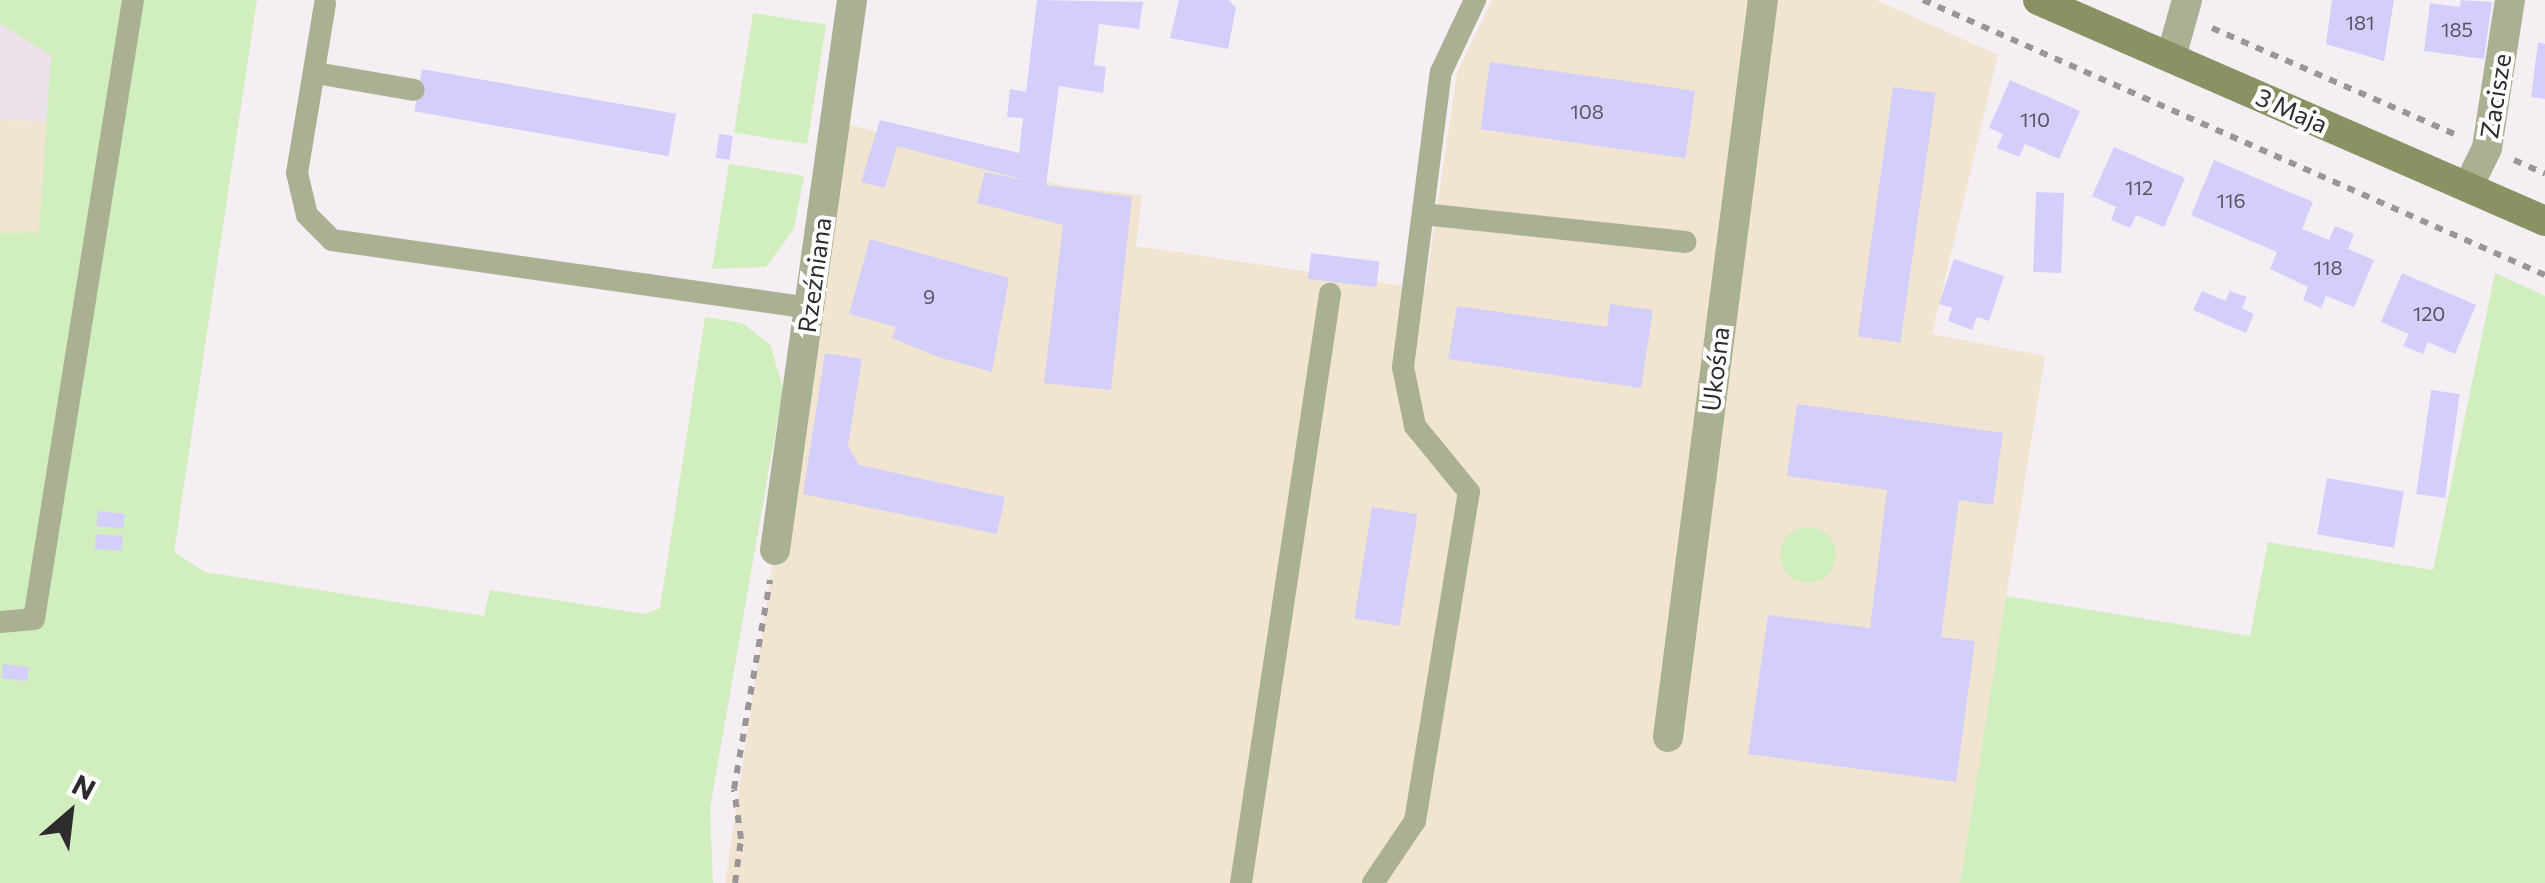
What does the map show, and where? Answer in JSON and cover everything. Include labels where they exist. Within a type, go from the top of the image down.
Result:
[{"type":"street","name":"Rzeźniana","points":[[776,550],[852,0]]},
{"type":"street","name":"Ukośna","points":[[1668,738],[1762,0]]},
{"type":"street","name":"3 Maja","points":[[2038,0],[2545,222]]},
{"type":"street","points":[[2170,57],[2187,0]]},
{"type":"street","name":"Zacisze","points":[[2468,187],[2487,148],[2510,0]]},
{"type":"lane","points":[[0,622],[34,619],[132,0]]},
{"type":"lane","points":[[1373,883],[1415,821],[1469,492],[1415,426],[1403,366],[1442,72],[1475,0]]},
{"type":"lane","points":[[326,4],[298,194],[332,240],[810,308]]},
{"type":"lane","points":[[316,73],[414,90]]},
{"type":"lane","points":[[1423,214],[1686,242]]},
{"type":"lane","points":[[1241,883],[1330,294]]},
{"type":"path","points":[[1923,0],[2545,275]]},
{"type":"path","points":[[2207,26],[2545,174]]},
{"type":"path","points":[[735,883],[746,691],[776,550]]},
{"type":"shaded area","points":[[1492,0],[1876,0],[1998,55],[1932,334],[2045,356],[1960,883],[725,883],[838,121],[1063,186],[1142,195],[1136,246],[1425,289],[1457,72]]},
{"type":"shaded area","points":[[0,24],[52,54],[47,121],[0,120]]},
{"type":"shaded area","points":[[0,120],[47,121],[39,232],[0,233]]},
{"type":"green space","points":[[0,0],[257,0],[174,552],[205,572],[484,616],[490,590],[645,614],[660,608],[705,317],[742,323],[770,344],[783,388],[710,809],[713,883],[0,883],[0,233],[39,232],[51,55],[0,24]]},
{"type":"green space","points":[[753,13],[826,25],[807,144],[734,133]]},
{"type":"green space","points":[[729,164],[804,176],[794,229],[766,267],[712,269]]},
{"type":"green space","points":[[2495,273],[2545,296],[2545,883],[1960,883],[2006,596],[2250,636],[2268,542],[2433,570]]},
{"type":"green space","points":[[1808,527],[1828,535],[1836,555],[1828,575],[1808,583],[1788,575],[1780,555],[1788,535]]},
{"type":"building","points":[[1037,0],[1143,2],[1139,29],[1099,24],[1094,65],[1106,67],[1103,93],[1059,86],[1046,185],[1132,197],[1111,390],[1044,383],[1063,225],[977,203],[985,172],[1028,181],[897,146],[885,188],[861,182],[880,120],[1019,153],[1023,118],[1007,117],[1010,89],[1026,92]]},
{"type":"building","points":[[1179,0],[1229,0],[1236,8],[1228,49],[1170,38]]},
{"type":"building","points":[[2332,0],[2394,0],[2384,61],[2326,44]]},
{"type":"building","points":[[2461,0],[2492,2],[2484,59],[2424,51],[2430,3],[2460,7]]},
{"type":"building","points":[[2538,42],[2545,44],[2545,99],[2531,97]]},
{"type":"building","points":[[1490,62],[1695,91],[1686,158],[1481,129]]},
{"type":"building","points":[[422,69],[676,114],[669,156],[415,111]]},
{"type":"building","points":[[2010,80],[2080,111],[2059,159],[2025,144],[2019,157],[1997,148],[2003,134],[1989,128]]},
{"type":"building","points":[[1893,87],[1936,93],[1901,343],[1858,337]]},
{"type":"building","points":[[719,134],[733,136],[730,160],[716,158]]},
{"type":"building","points":[[2114,147],[2185,178],[2164,227],[2136,215],[2130,228],[2111,220],[2116,207],[2092,196]]},
{"type":"building","points":[[2214,160],[2313,202],[2302,229],[2329,240],[2335,226],[2354,234],[2348,249],[2374,260],[2354,307],[2326,296],[2321,308],[2303,300],[2308,287],[2270,269],[2277,252],[2191,215]]},
{"type":"building","points":[[2036,192],[2064,193],[2061,273],[2033,272]]},
{"type":"building","points":[[870,239],[1009,278],[992,372],[938,357],[892,338],[896,327],[849,314]]},
{"type":"building","points":[[1311,253],[1379,261],[1376,287],[1308,279]]},
{"type":"building","points":[[1954,259],[2004,276],[1989,321],[1977,317],[1972,330],[1948,321],[1952,308],[1939,304]]},
{"type":"building","points":[[2402,273],[2476,305],[2455,354],[2428,342],[2423,354],[2403,346],[2409,334],[2381,322]]},
{"type":"building","points":[[2202,291],[2225,301],[2230,291],[2247,297],[2242,308],[2254,314],[2246,333],[2193,310]]},
{"type":"building","points":[[1610,304],[1653,310],[1641,388],[1448,359],[1457,306],[1607,327]]},
{"type":"building","points":[[825,353],[862,359],[848,446],[859,465],[1005,497],[997,534],[803,494]]},
{"type":"building","points":[[2431,390],[2460,394],[2445,498],[2416,494]]},
{"type":"building","points":[[1797,404],[2003,433],[1993,505],[1959,500],[1941,637],[1975,641],[1956,782],[1748,754],[1768,615],[1870,628],[1887,490],[1787,476]]},
{"type":"building","points":[[2327,478],[2404,492],[2394,548],[2317,534]]},
{"type":"building","points":[[1372,507],[1417,514],[1400,626],[1354,619]]},
{"type":"building","points":[[98,511],[125,514],[123,529],[96,526]]},
{"type":"building","points":[[96,534],[123,536],[122,551],[95,549]]},
{"type":"building","points":[[3,664],[29,667],[27,681],[1,678]]}]
